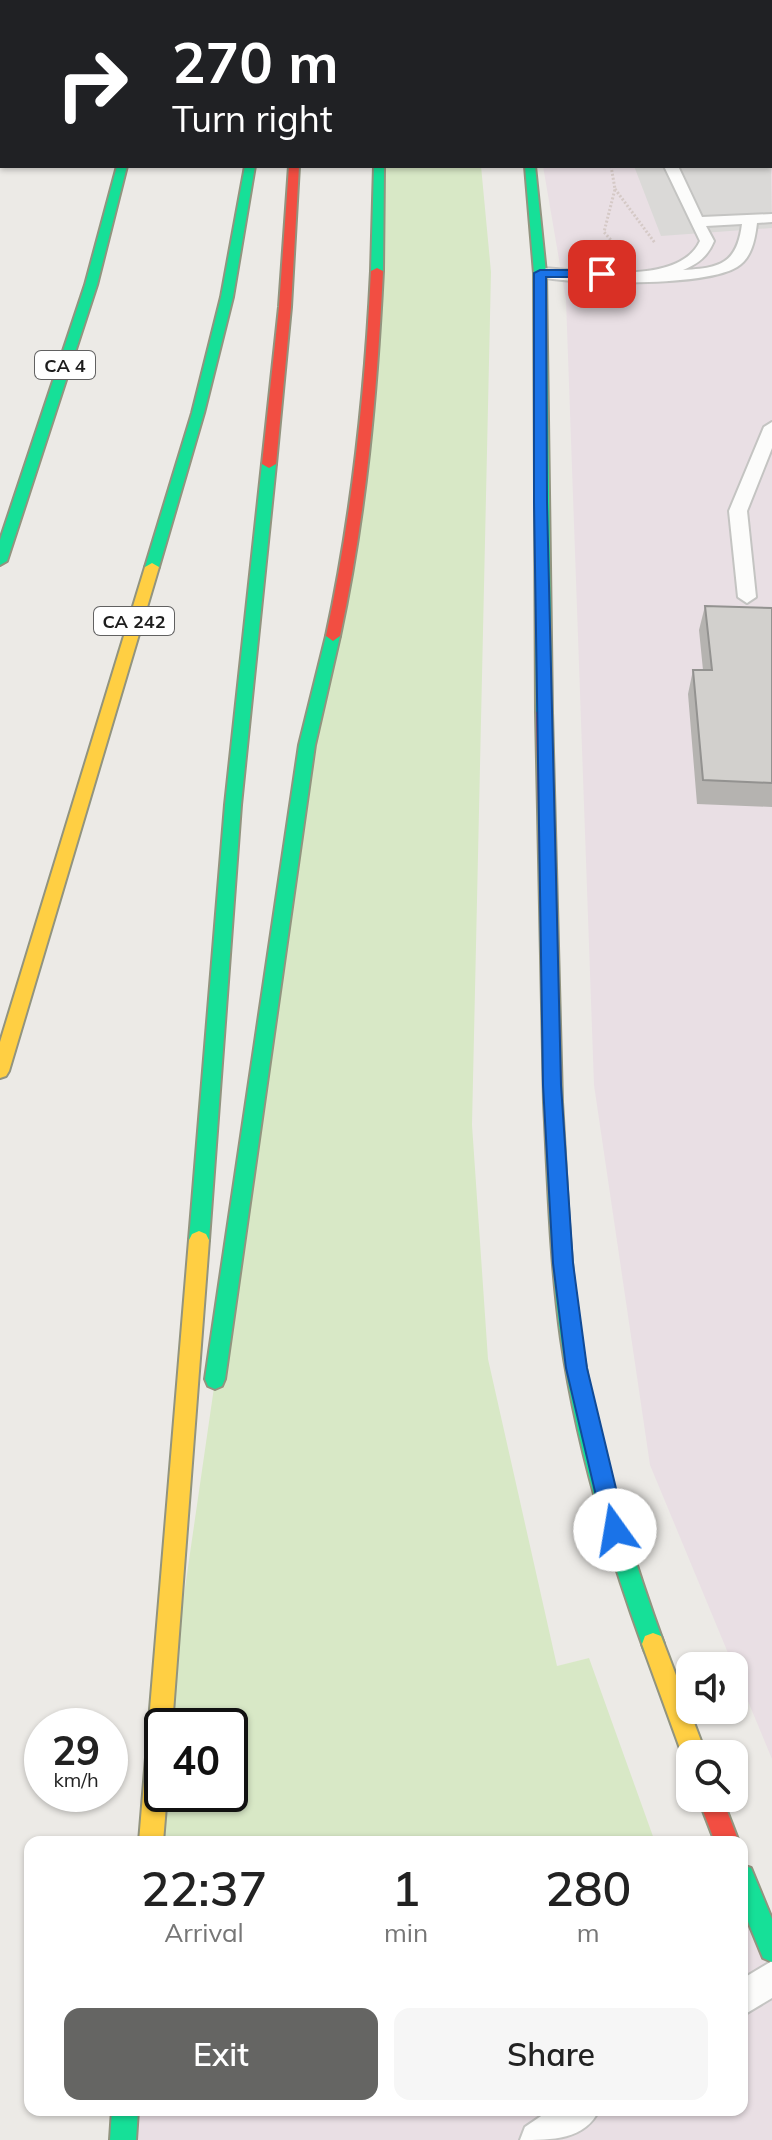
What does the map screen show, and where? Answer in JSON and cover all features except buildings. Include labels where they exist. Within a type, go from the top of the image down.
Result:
[{"type":"main road","name":"CA 4","points":[[0,561],[91,285],[121,168]]},
{"type":"main road","name":"CA 242","points":[[0,1071],[198,413],[227,297],[250,168]]},
{"type":"main road","points":[[163,1708],[233,805],[285,307],[294,168]]},
{"type":"main road","points":[[213,1394],[307,745],[346,578],[371,405],[380,219],[379,168]]},
{"type":"main road","points":[[530,168],[540,273],[541,518],[552,1070],[563,1263],[576,1368],[621,1557],[689,1740]]},
{"type":"main road","points":[[168,1708],[197,1504]]},
{"type":"main road","points":[[152,1836],[154,1812]]},
{"type":"main road","points":[[715,1812],[725,1836]]},
{"type":"main road","points":[[748,1891],[772,1949]]},
{"type":"main road","points":[[123,2140],[125,2116]]},
{"type":"lane","points":[[650,274],[683,266],[697,257],[707,241],[672,168]]},
{"type":"lane","points":[[697,222],[772,218]]},
{"type":"lane","points":[[540,273],[631,267],[650,274],[704,275],[734,263],[744,252],[750,219]]},
{"type":"lane","points":[[747,597],[738,511],[772,427]]},
{"type":"lane","points":[[748,1995],[772,1978]]},
{"type":"lane","points":[[538,2140],[572,2116]]},
{"type":"path","points":[[611,168],[615,189],[604,232],[631,267],[651,260],[661,249],[615,189]]},
{"type":"shaded area","points":[[543,168],[772,168],[772,1759],[748,1701],[748,1652],[728,1652],[650,1465],[594,1085],[566,300]]},
{"type":"shaded area","points":[[635,168],[771,168],[772,228],[661,236]]},
{"type":"shaded area","points":[[748,1891],[772,1949],[772,2140],[123,2140],[125,2116],[748,2116]]},
{"type":"green space","points":[[379,168],[481,168],[491,272],[472,1125],[488,1359],[557,1666],[589,1658],[653,1836],[152,1836],[158,1812],[248,1812],[248,1708],[168,1708],[307,745],[346,578]]},
{"type":"traffic: fast","points":[[0,561],[91,285],[121,168]]},
{"type":"traffic: fast","points":[[152,567],[198,413],[227,297],[250,168]]},
{"type":"traffic: fast","points":[[377,271],[379,168]]},
{"type":"traffic: fast","points":[[530,168],[540,273],[544,712]]},
{"type":"traffic: fast","points":[[199,1240],[233,805],[269,464]]},
{"type":"traffic: fast","points":[[215,1379],[307,745],[333,636]]},
{"type":"traffic: fast","points":[[553,1102],[563,1269],[576,1369],[609,1508],[653,1644]]},
{"type":"traffic: fast","points":[[748,1891],[772,1949]]},
{"type":"traffic: fast","points":[[123,2140],[125,2116]]},
{"type":"traffic: slow","points":[[0,1071],[152,567]]},
{"type":"traffic: slow","points":[[151,1836],[199,1240]]},
{"type":"traffic: slow","points":[[653,1644],[689,1740]]},
{"type":"traffic: jam","points":[[269,464],[285,307],[294,168]]},
{"type":"traffic: jam","points":[[333,636],[351,546],[364,455],[377,271]]},
{"type":"traffic: jam","points":[[544,712],[553,1102]]},
{"type":"traffic: jam","points":[[715,1812],[725,1836]]},
{"type":"route","points":[[602,274],[540,273],[540,502],[552,1085],[563,1263],[576,1368],[615,1530]]}]
